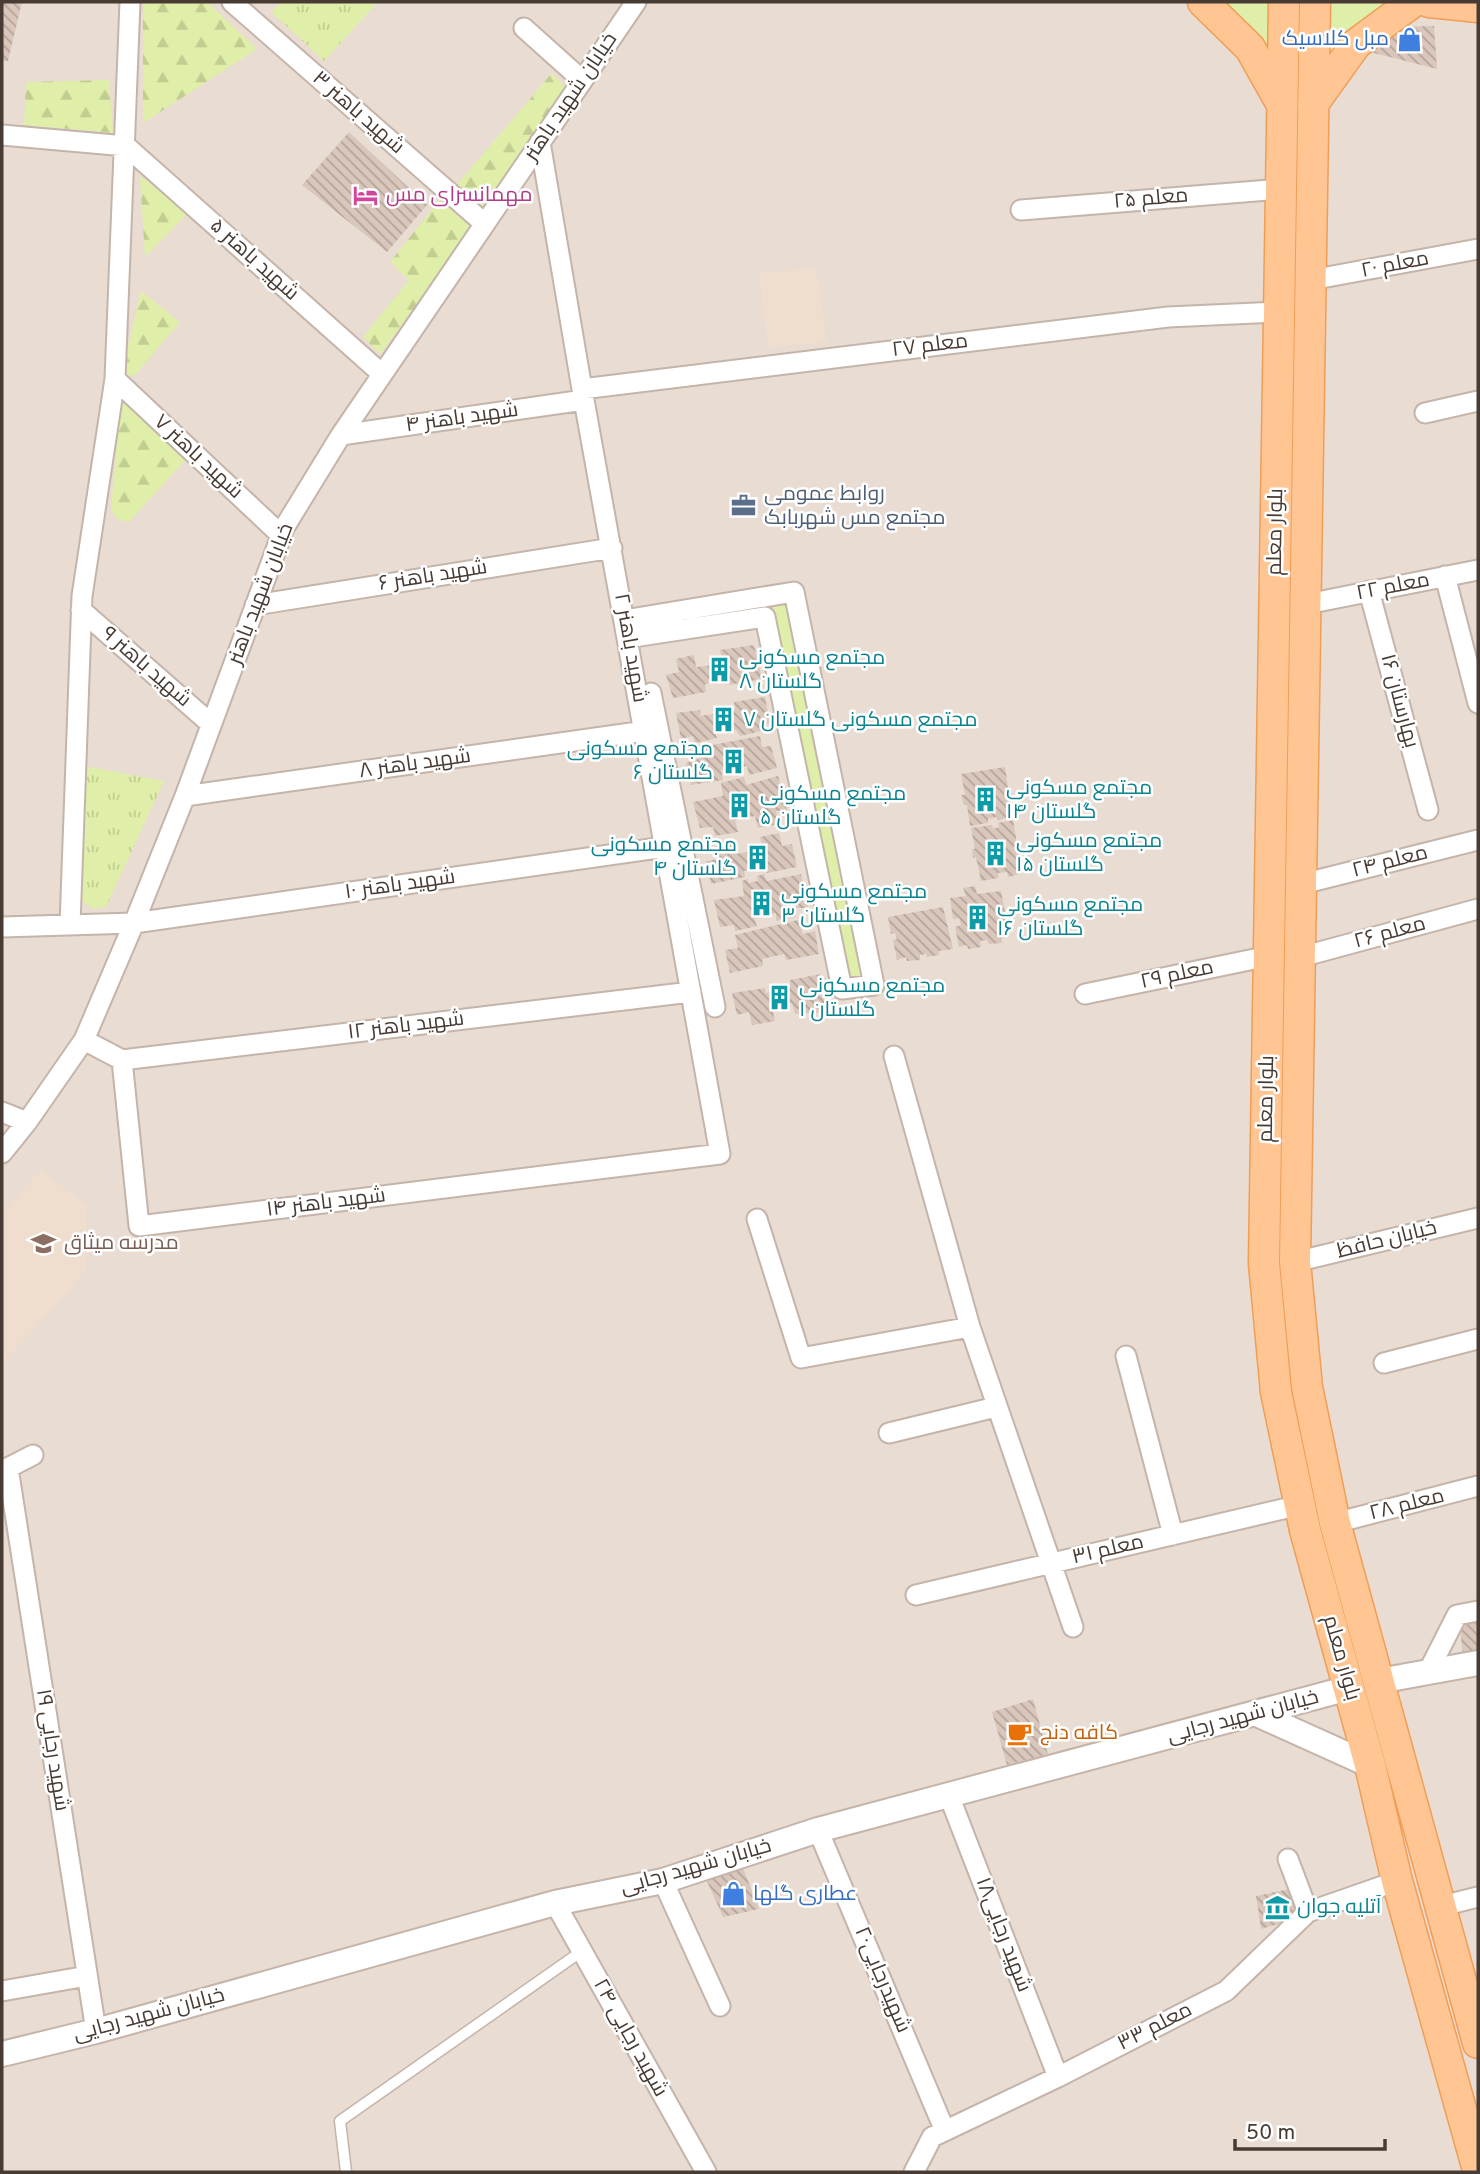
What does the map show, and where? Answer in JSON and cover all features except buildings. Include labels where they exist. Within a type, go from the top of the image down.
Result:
[{"type":"main road","points":[[1203,2],[1250,48],[1282,104]]},
{"type":"main road","name":"بلوار معلم","points":[[1284,2],[1264,1263],[1276,1392],[1300,1505],[1370,1765],[1396,1881],[1478,2170]]},
{"type":"main road","name":"بلوار معلم","points":[[1315,2],[1295,1262],[1307,1387],[1335,1523],[1477,2032]]},
{"type":"main road","points":[[1313,104],[1356,44],[1413,2]]},
{"type":"main road","points":[[1429,2],[1478,7]]},
{"type":"main road","points":[[1272,786],[1303,785]]},
{"type":"main road","points":[[1349,1688],[1379,1681]]},
{"type":"street","points":[[70,925],[81,610],[115,379],[130,2]]},
{"type":"street","name":"شهید باهنر ۳","points":[[232,2],[485,224]]},
{"type":"street","name":"خیابان شهید باهنر","points":[[2,1153],[84,1040],[185,796],[281,535],[341,435],[636,2]]},
{"type":"street","points":[[524,28],[582,80]]},
{"type":"street","points":[[2,135],[126,146]]},
{"type":"street","name":"شهید باهنر ۲","points":[[540,142],[583,394],[630,632],[720,1154]]},
{"type":"street","name":"شهید باهنر ۵","points":[[126,146],[382,374]]},
{"type":"street","name":"معلم ۲۵","points":[[1021,210],[1281,189]]},
{"type":"street","name":"معلم ۲۰","points":[[1311,280],[1478,249]]},
{"type":"street","name":"معلم ۲۷","points":[[583,394],[1168,317],[1279,312]]},
{"type":"street","name":"شهید باهنر ۷","points":[[115,379],[281,535]]},
{"type":"street","name":"شهید باهنر ۴","points":[[341,435],[583,394]]},
{"type":"street","points":[[1425,413],[1478,401]]},
{"type":"street","name":"شهید باهنر ۶","points":[[255,605],[612,548]]},
{"type":"street","name":"معلم ۲۲","points":[[1307,604],[1478,570]]},
{"type":"street","points":[[1445,576],[1478,703]]},
{"type":"street","name":"بهارستان ۱۶","points":[[1369,591],[1428,810]]},
{"type":"street","points":[[630,632],[761,597],[794,592],[874,985],[842,989],[761,597]]},
{"type":"street","name":"شهید باهنر ۹","points":[[81,610],[211,724]]},
{"type":"street","points":[[630,632],[765,617]]},
{"type":"street","points":[[630,632],[715,1007]]},
{"type":"street","name":"شهید باهنر ۸","points":[[185,796],[645,731]]},
{"type":"street","name":"معلم ۲۴","points":[[1302,884],[1478,840]]},
{"type":"street","name":"شهید باهنر ۱۰","points":[[2,926],[134,923],[665,846]]},
{"type":"street","name":"معلم ۲۶","points":[[1301,957],[1478,909]]},
{"type":"street","name":"معلم ۲۹","points":[[1085,994],[1269,956]]},
{"type":"street","name":"شهید باهنر ۱۲","points":[[122,1060],[691,992]]},
{"type":"street","points":[[84,1040],[122,1060]]},
{"type":"street","points":[[894,1056],[970,1327],[1073,1627]]},
{"type":"street","name":"شهید باهنر ۱۴","points":[[122,1060],[139,1226],[720,1154]]},
{"type":"street","points":[[2,1112],[27,1122]]},
{"type":"street","name":"خیابان حافظ","points":[[1295,1262],[1478,1217]]},
{"type":"street","points":[[757,1219],[801,1358],[970,1327]]},
{"type":"street","points":[[1384,1363],[1478,1339]]},
{"type":"street","points":[[1126,1356],[1173,1535]]},
{"type":"street","points":[[889,1433],[996,1407]]},
{"type":"street","points":[[5,1470],[33,1455]]},
{"type":"street","name":"شهید رجایی ۱۹","points":[[5,1470],[96,2031]]},
{"type":"street","name":"معلم ۲۸","points":[[1335,1523],[1478,1486]]},
{"type":"street","name":"معلم ۳۱","points":[[916,1595],[1300,1505]]},
{"type":"street","points":[[1428,1672],[1457,1615],[1478,1611]]},
{"type":"street","points":[[1379,1681],[1478,1663]]},
{"type":"street","name":"خیابان شهید رجایی","points":[[2,2054],[96,2031],[555,1903],[663,1881],[818,1829],[1349,1688]]},
{"type":"street","points":[[1257,1714],[1370,1765]]},
{"type":"street","name":"شهید رجایی۱۸","points":[[948,1793],[1058,2077]]},
{"type":"street","name":"شهیدرجایی۲۰","points":[[818,1829],[946,2131]]},
{"type":"street","points":[[1288,1859],[1308,1912]]},
{"type":"street","points":[[663,1881],[720,2007]]},
{"type":"street","name":"معلم ۳۳","points":[[914,2172],[932,2137],[1058,2077],[1226,1991],[1308,1912],[1396,1881]]},
{"type":"street","points":[[1442,1906],[1478,1897]]},
{"type":"street","name":"شهید رجایی ۲۴","points":[[555,1903],[706,2172]]},
{"type":"street","points":[[2,1991],[88,1976]]},
{"type":"lane","points":[[346,2172],[340,2121],[582,1951]]},
{"type":"shaded area","points":[[2,2],[1478,2],[1478,2172],[2,2172]]},
{"type":"shaded area","points":[[816,268],[827,342],[768,347],[759,273]]},
{"type":"shaded area","name":"مدرسه میثاق","points":[[41,1169],[86,1205],[86,1271],[2,1364],[2,1215]]},
{"type":"green space","points":[[143,2],[207,2],[257,49],[143,123]]},
{"type":"green space","points":[[281,2],[378,2],[324,61],[271,12]]},
{"type":"green space","points":[[1207,2],[1281,2],[1281,99]]},
{"type":"green space","points":[[1317,2],[1411,2],[1315,98]]},
{"type":"green space","points":[[552,73],[568,90],[484,208],[455,187]]},
{"type":"green space","points":[[109,80],[113,133],[24,125],[26,82]]},
{"type":"green space","points":[[140,176],[188,213],[145,257]]},
{"type":"green space","points":[[442,197],[473,229],[380,354],[363,337],[409,280],[390,262]]},
{"type":"green space","points":[[141,291],[180,322],[134,376],[125,374],[123,368]]},
{"type":"green space","points":[[121,397],[187,458],[129,522],[118,520],[111,510]]},
{"type":"green space","points":[[793,595],[871,982],[844,986],[764,599]]},
{"type":"green space","points":[[84,766],[164,781],[106,907],[94,909],[82,901]]},
{"type":"place","name":"مبل کلاسیک","points":[[1409,39]]},
{"type":"place","name":"مهمانسرای مس","points":[[366,195]]},
{"type":"place","name":"روابط عمومی مجتمع مس شهربابک","points":[[744,506]]},
{"type":"place","name":"مجتمع مسکونی گلستان ۸","points":[[719,670]]},
{"type":"place","name":"مجتمع مسکونی گلستان ۷","points":[[723,720]]},
{"type":"place","name":"مجتمع مسکونی گلستان ۶","points":[[733,761]]},
{"type":"place","name":"مجتمع مسکونی گلستان ۱۴","points":[[986,800]]},
{"type":"place","name":"مجتمع مسکونی گلستان ۵","points":[[740,806]]},
{"type":"place","name":"مجتمع مسکونی گلستان ۱۵","points":[[996,853]]},
{"type":"place","name":"مجتمع مسکونی گلستان ۴","points":[[757,857]]},
{"type":"place","name":"مجتمع مسکونی گلستان ۳","points":[[761,904]]},
{"type":"place","name":"مجتمع مسکونی گلستان ۱۶","points":[[977,917]]},
{"type":"place","name":"مجتمع مسکونی گلستان ۱","points":[[779,998]]},
{"type":"place","name":"مدرسه میثاق","points":[[44,1243]]},
{"type":"place","name":"کافه دنج","points":[[1020,1733]]},
{"type":"place","name":"عطاری گلها","points":[[733,1894]]},
{"type":"place","name":"آتلیه جوان","points":[[1277,1907]]}]
